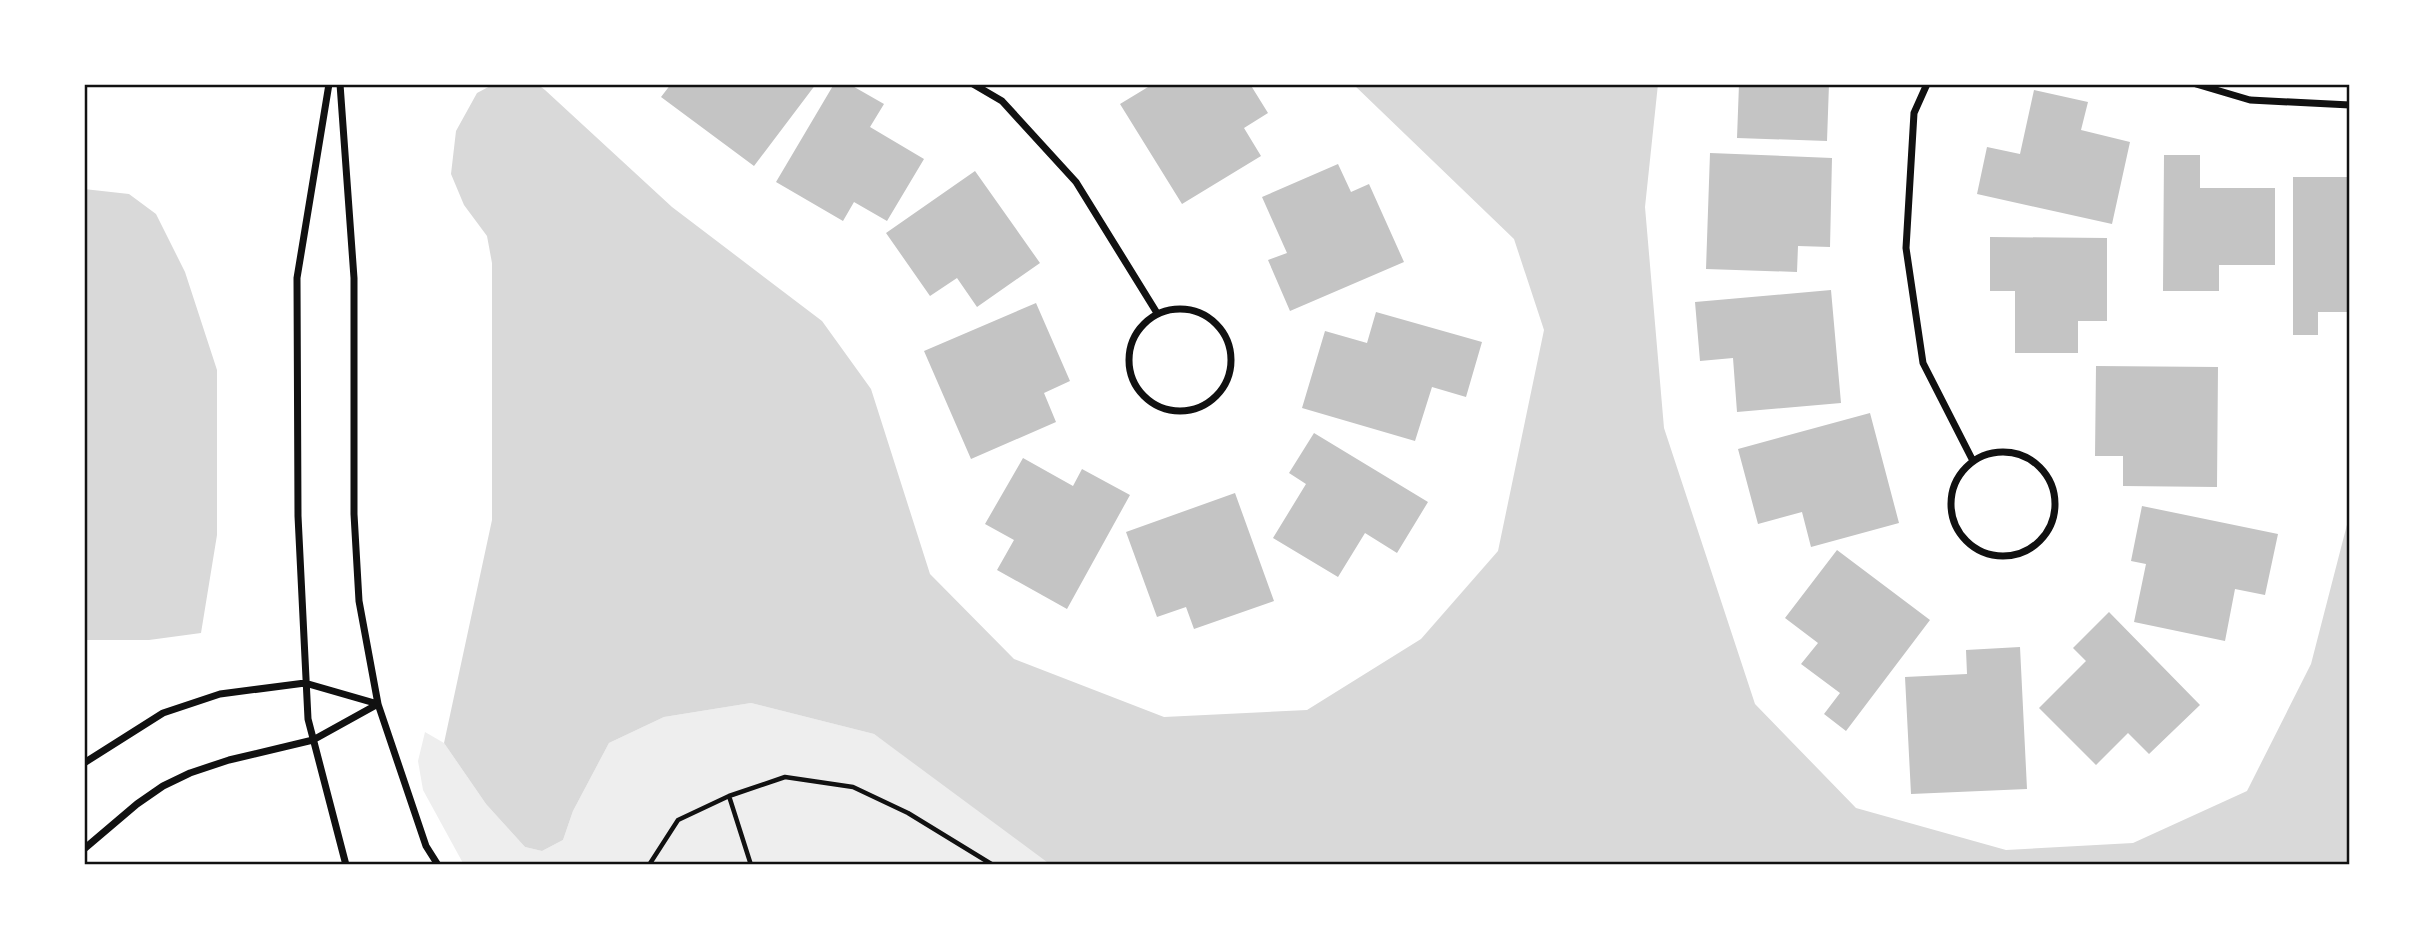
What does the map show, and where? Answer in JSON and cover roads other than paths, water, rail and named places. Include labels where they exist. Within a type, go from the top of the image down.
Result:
[{"type":"street","points":[[329,84],[297,278],[298,516],[308,719],[346,865]]},
{"type":"street","points":[[341,84],[354,278],[354,514],[359,601],[378,704],[426,846],[438,865]]},
{"type":"street","points":[[973,84],[1002,102],[1076,182],[1157,313]]},
{"type":"street","points":[[1927,84],[1914,113],[1906,248],[1923,363],[1973,461]]},
{"type":"street","points":[[2196,84],[2250,100],[2350,105]]},
{"type":"street","points":[[1189,309],[1217,324],[1226,337],[1231,353],[1231,369],[1225,384],[1215,397],[1202,406],[1170,410],[1155,405],[1142,395],[1133,382],[1128,367],[1132,343],[1144,322],[1157,313],[1189,309]]},
{"type":"street","points":[[2004,451],[2021,454],[2035,461],[2047,473],[2054,488],[2054,520],[2046,535],[2034,547],[2011,555],[1986,554],[1972,546],[1960,534],[1953,520],[1952,495],[1961,472],[1973,461],[1987,454],[2004,451]]},
{"type":"street","points":[[84,763],[163,713],[220,694],[305,683],[378,704]]},
{"type":"street","points":[[84,849],[137,804],[181,777],[229,760],[313,740],[378,704]]}]
